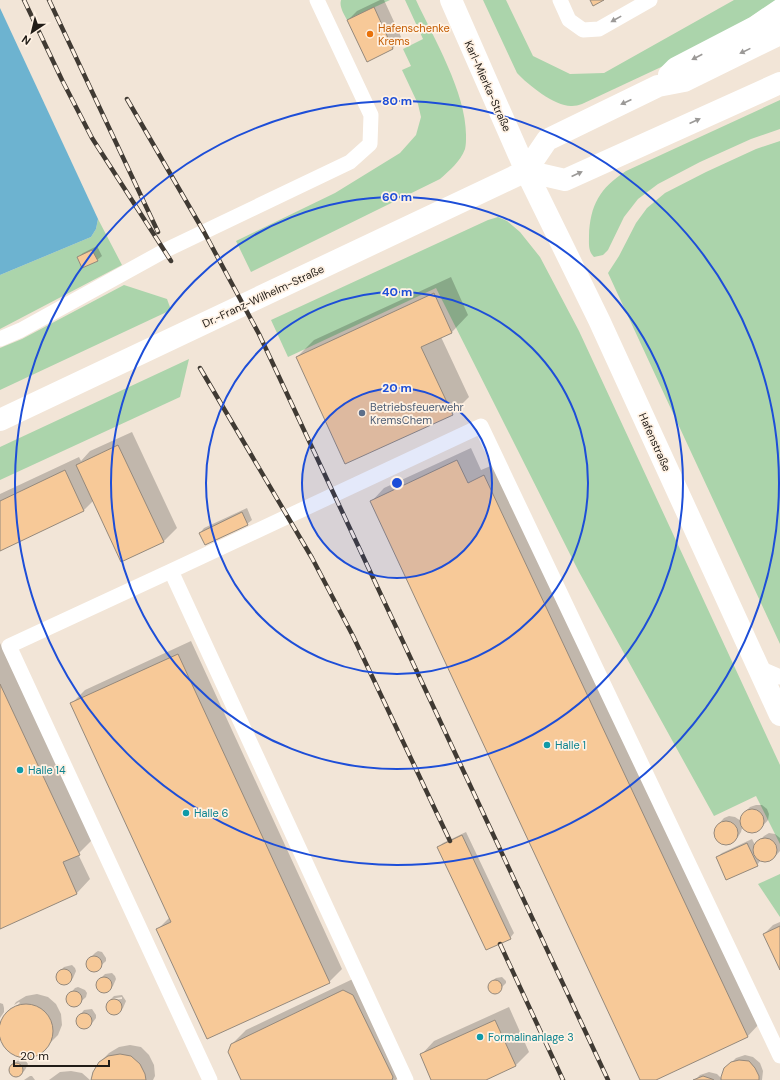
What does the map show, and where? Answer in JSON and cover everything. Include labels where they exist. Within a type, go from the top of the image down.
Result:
[{"type":"main road","name":"Karl-Mierka-Straße","points":[[451,0],[526,171]]},
{"type":"main road","points":[[658,86],[676,68],[754,27],[780,10]]},
{"type":"main road","points":[[780,34],[684,81],[658,86],[547,140],[526,171],[565,180],[780,83]]},
{"type":"main road","name":"Dr.-Franz-Wilhelm-Straße","points":[[0,420],[526,171]]},
{"type":"main road","name":"Hafenstraße","points":[[526,171],[599,320],[780,715]]},
{"type":"lane","points":[[0,339],[27,326],[166,250],[350,162],[370,144],[371,115],[317,0]]},
{"type":"lane","points":[[560,0],[569,20],[583,30],[599,29],[650,0]]},
{"type":"lane","points":[[210,1080],[9,646],[171,572],[481,426],[780,1056]]},
{"type":"lane","points":[[171,572],[406,1080]]},
{"type":"lane","points":[[758,667],[780,677]]},
{"type":"green space","points":[[341,0],[390,0],[347,20],[341,8]]},
{"type":"green space","points":[[405,0],[416,0],[440,49],[455,85],[465,120],[466,143],[463,154],[454,166],[440,179],[251,272],[236,241],[335,193],[400,153],[416,135],[421,117],[418,104],[402,70],[411,66],[403,49],[423,39]]},
{"type":"green space","points":[[483,0],[506,0],[533,56],[570,74],[604,73],[734,0],[777,0],[749,18],[674,61],[582,104],[572,106],[558,103],[550,99],[535,89],[517,73]]},
{"type":"green space","points":[[780,100],[780,129],[751,139],[700,162],[658,184],[638,199],[624,217],[608,250],[603,255],[594,257],[592,255],[589,247],[589,236],[594,206],[603,191],[617,177],[626,171]]},
{"type":"green space","points":[[780,141],[780,644],[608,273],[619,256],[636,223],[647,208],[665,193],[756,149]]},
{"type":"green space","points":[[498,217],[507,221],[520,232],[540,257],[579,331],[780,765],[780,844],[756,796],[714,816],[579,572],[436,288],[288,357],[271,320],[488,220]]},
{"type":"green space","points":[[98,219],[122,265],[0,329],[0,275],[91,237],[96,229]]},
{"type":"green space","points":[[124,285],[167,299],[171,310],[0,390],[0,348],[22,339]]},
{"type":"green space","points":[[189,359],[180,397],[0,480],[0,447]]},
{"type":"green space","points":[[780,874],[780,917],[758,884]]},
{"type":"water","points":[[0,8],[98,219],[96,229],[91,237],[0,275]]},
{"type":"building","points":[[590,0],[604,0],[593,6]]},
{"type":"building","name":"Hafenschenke Krems","points":[[374,7],[393,49],[367,62],[347,20]]},
{"type":"building","points":[[92,250],[98,261],[82,268],[77,257]]},
{"type":"building","points":[[434,293],[452,333],[421,347],[453,415],[345,464],[296,357]]},
{"type":"building","points":[[118,445],[164,542],[121,562],[76,465]]},
{"type":"building","name":"Halle 1","points":[[457,460],[468,483],[484,475],[748,1037],[656,1080],[640,1080],[370,501]]},
{"type":"building","points":[[65,470],[84,511],[0,551],[0,501]]},
{"type":"building","points":[[242,512],[248,525],[205,545],[199,533]]},
{"type":"building","name":"Halle 6","points":[[178,654],[330,983],[207,1039],[156,929],[171,922],[70,703]]},
{"type":"building","name":"Halle 14","points":[[0,684],[80,855],[63,862],[77,894],[0,929]]},
{"type":"building","points":[[752,809],[761,812],[764,821],[761,830],[752,833],[743,830],[740,821],[743,812]]},
{"type":"building","points":[[726,821],[735,824],[738,833],[735,842],[726,845],[717,842],[714,833],[717,824]]},
{"type":"building","points":[[462,835],[511,939],[486,950],[437,847]]},
{"type":"building","points":[[765,838],[774,841],[777,850],[774,859],[765,862],[756,859],[753,850],[756,841]]},
{"type":"building","points":[[747,843],[758,866],[726,880],[716,857]]},
{"type":"building","points":[[780,926],[780,970],[763,934]]},
{"type":"building","points":[[94,956],[100,958],[102,964],[100,970],[94,972],[88,970],[86,964],[88,958]]},
{"type":"building","points":[[61,969],[67,969],[72,974],[70,983],[67,985],[61,985],[56,980],[56,974]]},
{"type":"building","points":[[104,977],[110,979],[112,985],[110,991],[104,993],[98,991],[96,985],[98,979]]},
{"type":"building","points":[[495,980],[500,982],[502,987],[500,992],[495,994],[490,992],[488,987],[490,982]]},
{"type":"building","points":[[343,990],[353,995],[393,1077],[392,1080],[241,1080],[228,1052],[231,1044]]},
{"type":"building","points":[[71,991],[77,991],[82,996],[80,1005],[77,1007],[71,1007],[66,1002],[66,996]]},
{"type":"building","points":[[111,999],[117,999],[122,1004],[120,1013],[117,1015],[111,1015],[106,1010],[106,1004]]},
{"type":"building","points":[[21,1004],[31,1004],[41,1008],[49,1016],[53,1026],[53,1036],[49,1046],[41,1054],[31,1058],[21,1058],[11,1054],[3,1046],[-1,1036],[-1,1026],[3,1016],[11,1008]]},
{"type":"building","points":[[81,1013],[87,1013],[92,1018],[90,1027],[87,1029],[81,1029],[76,1024],[76,1018]]},
{"type":"building","name":"Formalinanlage 3","points":[[495,1020],[516,1066],[486,1080],[431,1080],[420,1054]]},
{"type":"building","points":[[120,1054],[131,1056],[140,1064],[146,1080],[91,1080],[93,1072],[99,1062],[108,1056]]},
{"type":"building","points":[[739,1060],[749,1061],[755,1068],[759,1076],[759,1080],[721,1080],[724,1068],[731,1062]]},
{"type":"building","points":[[13,1063],[19,1063],[23,1067],[23,1073],[19,1077],[13,1077],[9,1073],[9,1067]]},
{"type":"building","points":[[703,1076],[712,1079],[714,1080],[693,1080]]},
{"type":"railway","points":[[24,0],[62,80],[92,138],[171,261]]},
{"type":"railway","points":[[49,0],[158,232]]},
{"type":"railway","points":[[127,99],[204,232],[259,334],[608,1080]]},
{"type":"railway","points":[[200,368],[312,558],[353,636],[450,841]]},
{"type":"railway","points":[[500,944],[563,1080]]},
{"type":"place","name":"Hafenschenke Krems","points":[[370,34]]},
{"type":"place","name":"Betriebsfeuerwehr KremsChem","points":[[362,413]]},
{"type":"place","name":"Halle 1","points":[[547,745]]},
{"type":"place","name":"Halle 14","points":[[20,770]]},
{"type":"place","name":"Halle 6","points":[[186,813]]},
{"type":"place","name":"Formalinanlage 3","points":[[480,1037]]}]
